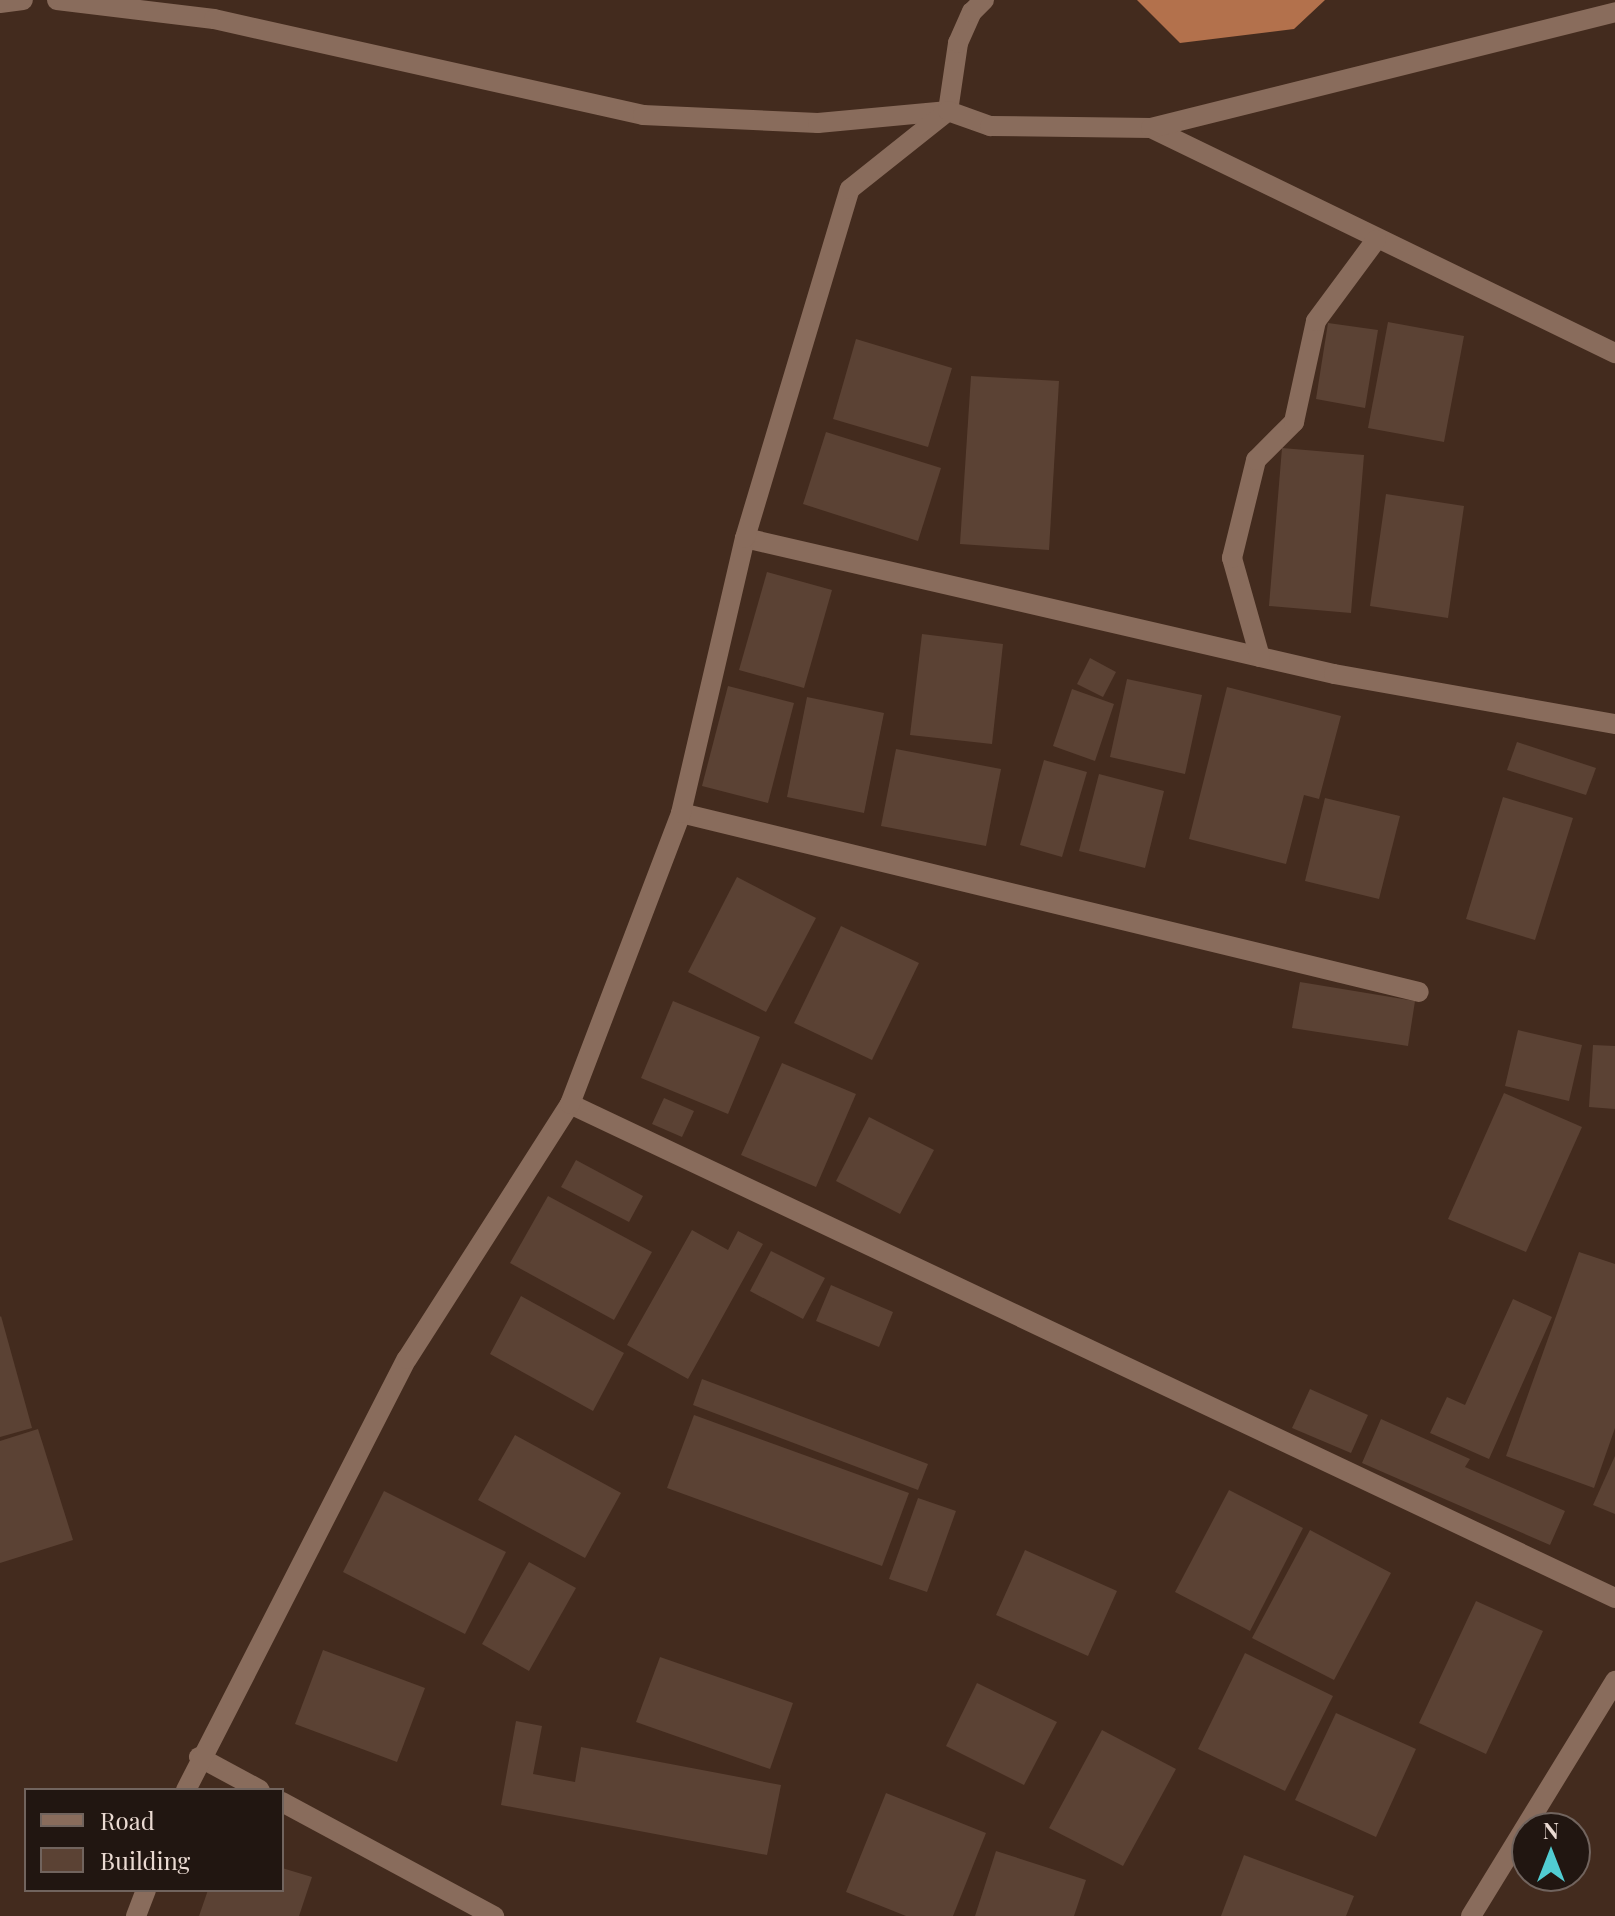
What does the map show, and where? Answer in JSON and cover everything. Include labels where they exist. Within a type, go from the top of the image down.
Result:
[{"type":"street","points":[[0,3],[23,0]]},
{"type":"street","points":[[57,0],[214,19],[643,115],[818,123],[948,111],[990,126],[1151,128],[1615,12]]},
{"type":"street","points":[[187,1788],[199,1757],[407,1359],[570,1104],[681,813],[745,538],[850,189],[948,111],[958,43],[972,12],[984,0]]},
{"type":"street","points":[[1151,128],[1314,203],[1376,240],[1615,353]]},
{"type":"street","points":[[1260,657],[1232,558],[1256,460],[1294,422],[1316,321],[1376,240]]},
{"type":"street","points":[[745,538],[1260,657],[1615,724]]},
{"type":"street","points":[[681,813],[1419,992]]},
{"type":"street","points":[[570,1104],[1615,1598]]},
{"type":"street","points":[[1471,1916],[1615,1681]]},
{"type":"street","points":[[199,1757],[256,1788]]},
{"type":"street","points":[[284,1803],[494,1916]]},
{"type":"street","points":[[136,1916],[145,1892]]},
{"type":"shaded area","points":[[1137,0],[1325,0],[1294,29],[1180,43]]},
{"type":"building","points":[[1388,322],[1464,336],[1444,442],[1368,428]]},
{"type":"building","points":[[1328,323],[1378,330],[1365,408],[1316,399]]},
{"type":"building","points":[[856,339],[952,368],[928,447],[833,419]]},
{"type":"building","points":[[971,376],[1059,381],[1049,550],[960,544]]},
{"type":"building","points":[[826,432],[941,468],[918,541],[803,504]]},
{"type":"building","points":[[1282,448],[1364,455],[1351,613],[1269,606]]},
{"type":"building","points":[[1386,494],[1464,506],[1448,618],[1370,606]]},
{"type":"building","points":[[767,572],[832,590],[804,688],[739,670]]},
{"type":"building","points":[[922,634],[1003,644],[992,744],[910,735]]},
{"type":"building","points":[[1090,658],[1116,672],[1103,697],[1077,684]]},
{"type":"building","points":[[1127,679],[1202,695],[1185,774],[1110,757]]},
{"type":"building","points":[[728,686],[794,703],[768,803],[702,786]]},
{"type":"building","points":[[1227,687],[1341,716],[1319,799],[1304,795],[1286,864],[1189,839]]},
{"type":"building","points":[[1072,689],[1114,704],[1095,761],[1053,746]]},
{"type":"building","points":[[807,697],[884,713],[864,813],[787,797]]},
{"type":"building","points":[[1517,742],[1596,768],[1586,795],[1507,770]]},
{"type":"building","points":[[896,749],[1001,769],[986,846],[881,826]]},
{"type":"building","points":[[1044,760],[1087,772],[1062,857],[1020,845]]},
{"type":"building","points":[[1099,774],[1164,791],[1145,868],[1079,851]]},
{"type":"building","points":[[1503,797],[1573,818],[1535,940],[1466,919]]},
{"type":"building","points":[[1325,798],[1400,816],[1379,899],[1305,881]]},
{"type":"building","points":[[737,877],[816,918],[766,1012],[688,972]]},
{"type":"building","points":[[841,926],[919,963],[872,1060],[794,1023]]},
{"type":"building","points":[[1300,982],[1415,1001],[1408,1046],[1292,1028]]},
{"type":"building","points":[[673,1001],[760,1037],[728,1114],[641,1078]]},
{"type":"building","points":[[1518,1030],[1582,1045],[1569,1101],[1505,1086]]},
{"type":"building","points":[[1593,1045],[1615,1046],[1615,1109],[1589,1107]]},
{"type":"building","points":[[782,1063],[856,1094],[816,1187],[741,1155]]},
{"type":"building","points":[[1504,1093],[1582,1127],[1526,1252],[1448,1219]]},
{"type":"building","points":[[664,1098],[694,1111],[682,1137],[652,1124]]},
{"type":"building","points":[[869,1117],[934,1150],[900,1214],[836,1181]]},
{"type":"building","points":[[576,1160],[643,1196],[629,1222],[561,1187]]},
{"type":"building","points":[[548,1196],[652,1252],[614,1320],[510,1263]]},
{"type":"building","points":[[692,1230],[728,1250],[738,1231],[763,1244],[688,1379],[627,1345]]},
{"type":"building","points":[[771,1251],[825,1278],[803,1319],[750,1291]]},
{"type":"building","points":[[1579,1252],[1615,1264],[1615,1428],[1594,1488],[1506,1456]]},
{"type":"building","points":[[831,1285],[893,1312],[879,1347],[816,1321]]},
{"type":"building","points":[[521,1296],[624,1353],[593,1411],[490,1354]]},
{"type":"building","points":[[1513,1299],[1552,1317],[1489,1459],[1430,1433],[1447,1397],[1465,1405]]},
{"type":"building","points":[[0,1317],[32,1428],[0,1437]]},
{"type":"building","points":[[702,1379],[928,1464],[918,1490],[693,1405]]},
{"type":"building","points":[[1310,1389],[1368,1415],[1351,1453],[1292,1428]]},
{"type":"building","points":[[694,1415],[909,1493],[882,1566],[667,1488]]},
{"type":"building","points":[[1381,1419],[1470,1459],[1465,1467],[1565,1511],[1550,1545],[1362,1463]]},
{"type":"building","points":[[38,1429],[73,1540],[0,1563],[0,1441]]},
{"type":"building","points":[[515,1435],[621,1493],[585,1558],[478,1500]]},
{"type":"building","points":[[1615,1456],[1615,1514],[1593,1505]]},
{"type":"building","points":[[1229,1490],[1303,1528],[1250,1631],[1175,1592]]},
{"type":"building","points":[[384,1491],[506,1552],[465,1634],[343,1572]]},
{"type":"building","points":[[918,1498],[956,1511],[927,1592],[889,1579]]},
{"type":"building","points":[[1310,1530],[1391,1573],[1334,1680],[1252,1638]]},
{"type":"building","points":[[1025,1550],[1117,1591],[1088,1656],[996,1615]]},
{"type":"building","points":[[529,1562],[576,1588],[529,1671],[482,1644]]},
{"type":"building","points":[[1476,1601],[1543,1631],[1486,1754],[1419,1723]]},
{"type":"building","points":[[323,1650],[425,1688],[397,1762],[295,1724]]},
{"type":"building","points":[[1245,1653],[1333,1696],[1285,1791],[1198,1749]]},
{"type":"building","points":[[660,1657],[793,1703],[770,1769],[636,1722]]},
{"type":"building","points":[[977,1683],[1057,1722],[1024,1785],[946,1746]]},
{"type":"building","points":[[1336,1713],[1416,1749],[1376,1837],[1295,1800]]},
{"type":"building","points":[[516,1721],[542,1726],[533,1774],[575,1782],[581,1747],[781,1785],[767,1855],[501,1805]]},
{"type":"building","points":[[1102,1730],[1176,1769],[1123,1866],[1049,1828]]},
{"type":"building","points":[[886,1793],[986,1833],[953,1916],[906,1916],[846,1892]]},
{"type":"building","points":[[996,1851],[1086,1880],[1074,1916],[975,1916]]},
{"type":"building","points":[[1244,1855],[1354,1896],[1346,1916],[1221,1916]]},
{"type":"building","points":[[284,1869],[312,1877],[299,1916],[199,1916],[207,1892],[284,1892]]}]
